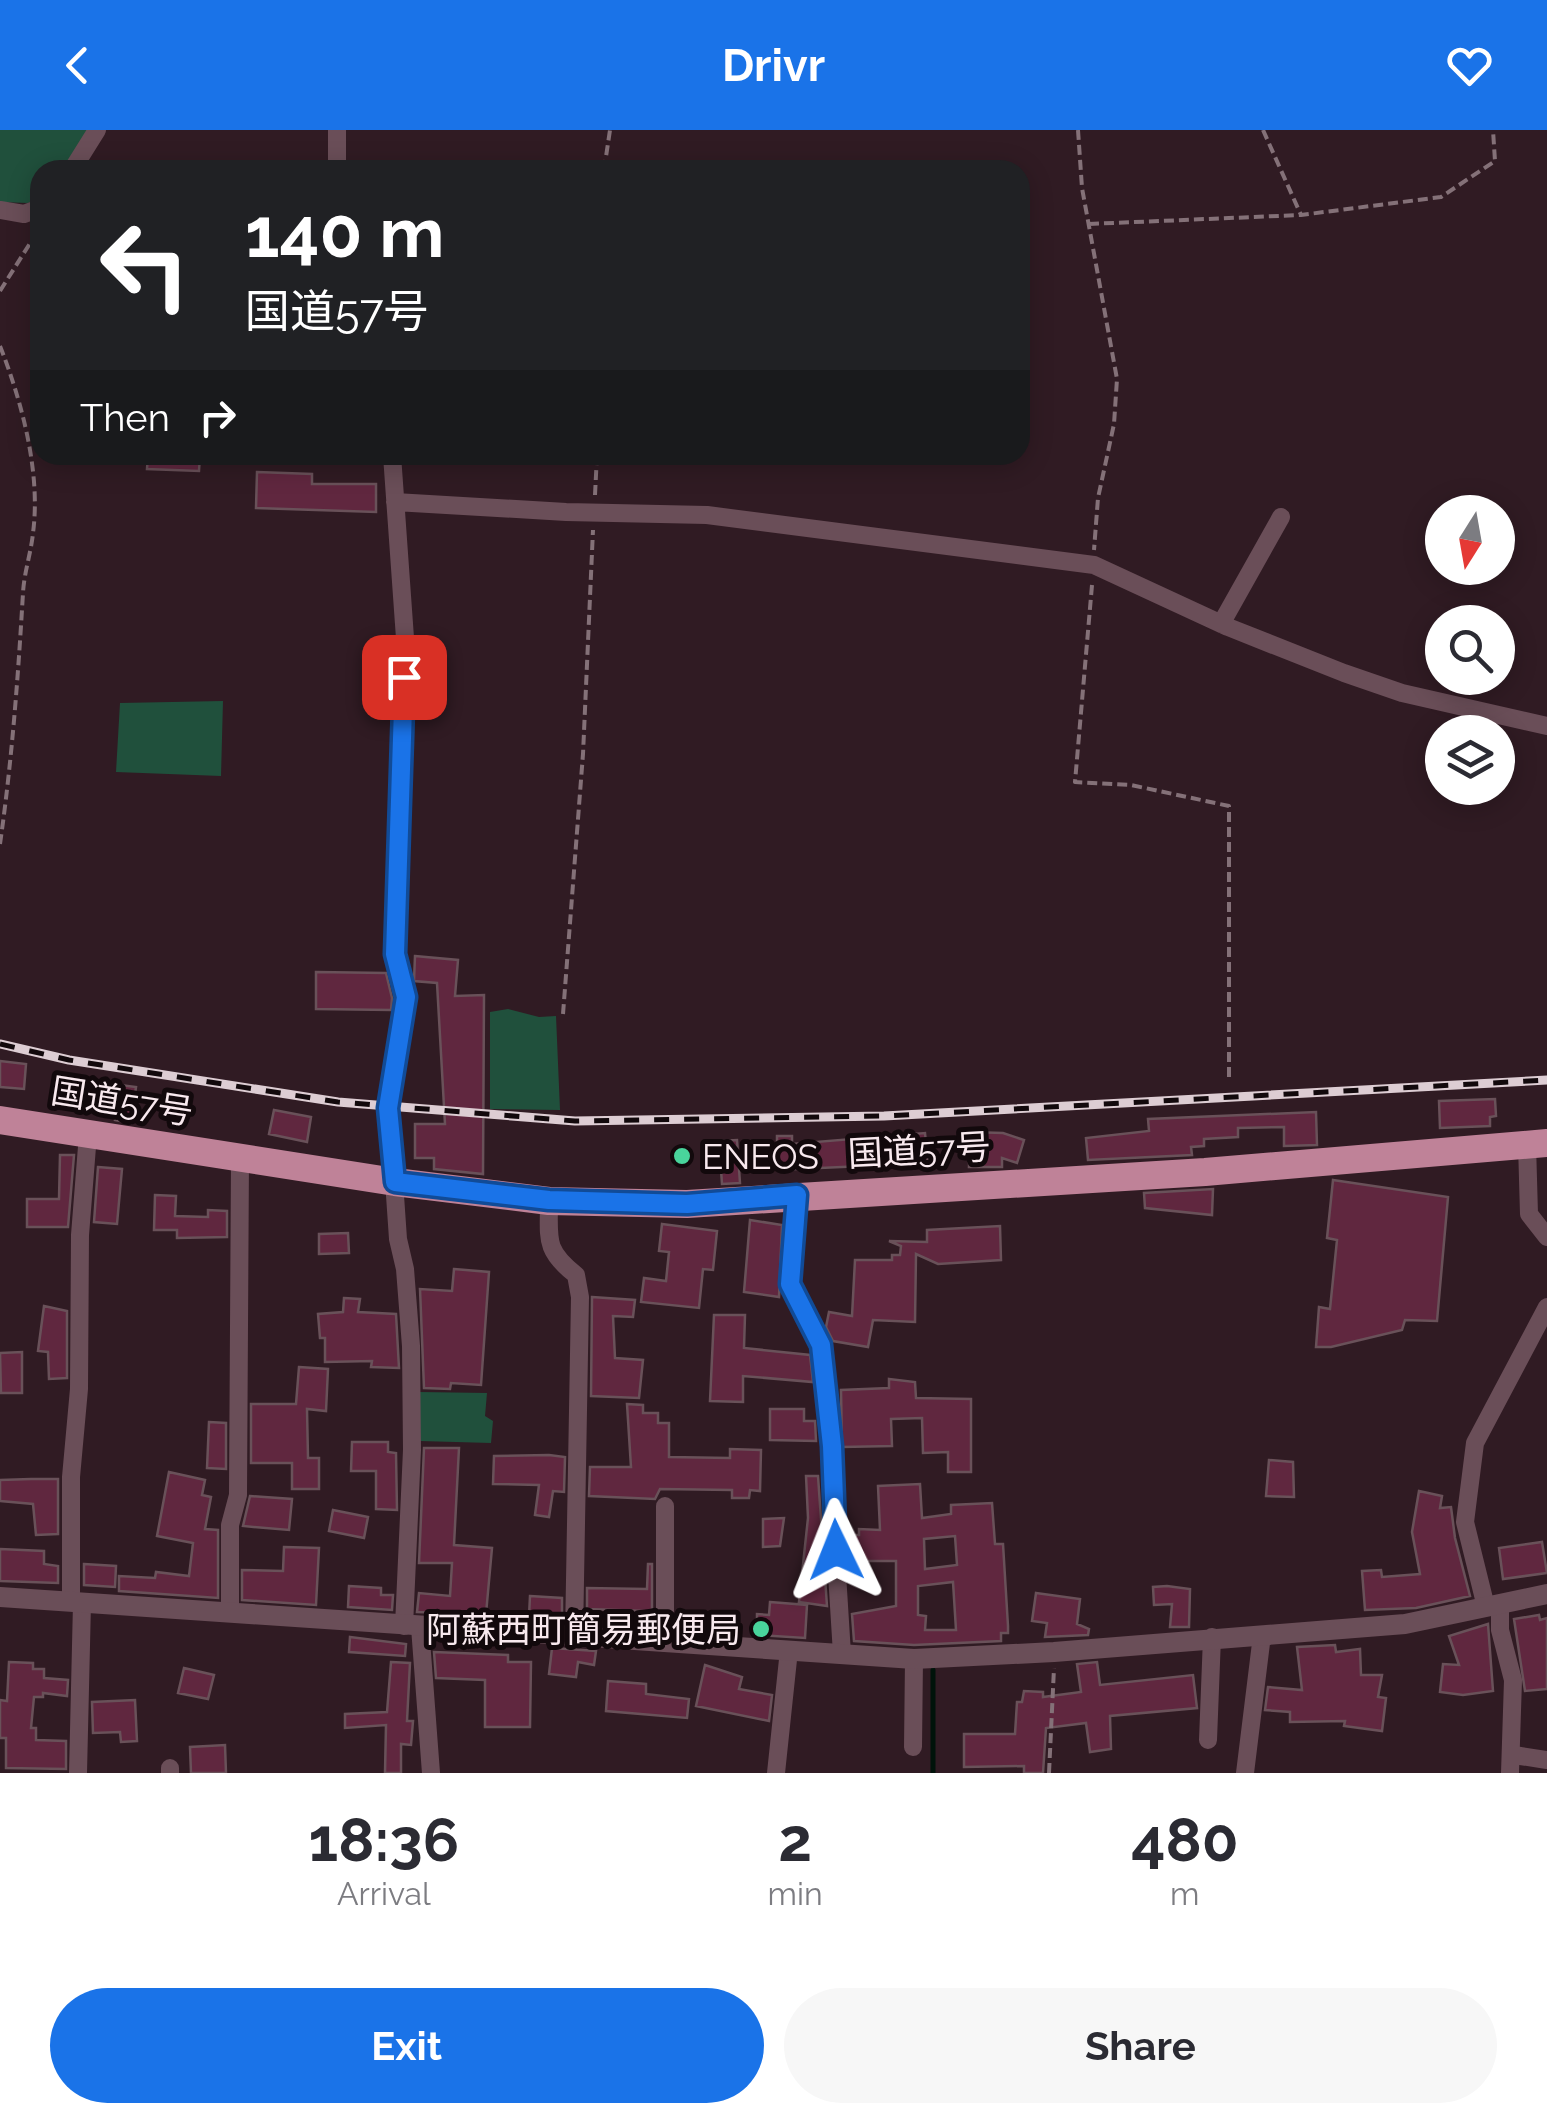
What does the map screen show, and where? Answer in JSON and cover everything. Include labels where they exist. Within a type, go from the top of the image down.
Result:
[{"type":"highway","name":"国道57号","points":[[0,1120],[395,1182],[549,1200],[687,1204],[1206,1172],[1537,1143]]},
{"type":"street","points":[[78,160],[98,130]]},
{"type":"street","points":[[337,130],[337,160]]},
{"type":"street","points":[[0,210],[30,212]]},
{"type":"street","points":[[392,465],[405,638],[395,954],[406,997],[388,1108],[411,1346],[412,1626],[430,1773]]},
{"type":"street","points":[[394,502],[707,515],[1094,565],[1220,624],[1402,693],[1547,726]]},
{"type":"street","points":[[1220,624],[1282,517]]},
{"type":"street","points":[[78,1773],[71,1478],[79,1389],[80,1236],[88,1134]]},
{"type":"street","points":[[1537,1143],[1529,1214],[1547,1237]]},
{"type":"street","points":[[230,1613],[230,1526],[238,1495],[240,1158]]},
{"type":"street","points":[[797,1195],[790,1284],[821,1345],[824,1364],[842,1654]]},
{"type":"street","points":[[549,1200],[549,1245],[555,1259],[576,1275],[580,1297],[574,1637]]},
{"type":"street","points":[[1547,1307],[1475,1442],[1465,1522],[1513,1680],[1512,1764],[1547,1760]]},
{"type":"street","points":[[665,1506],[665,1642]]},
{"type":"street","points":[[0,1597],[914,1659],[1404,1624],[1547,1594]]},
{"type":"street","points":[[1244,1773],[1262,1634]]},
{"type":"street","points":[[1208,1740],[1212,1637]]},
{"type":"street","points":[[776,1773],[789,1650]]},
{"type":"street","points":[[913,1747],[914,1659]]},
{"type":"path","points":[[606,160],[610,130]]},
{"type":"path","points":[[1078,130],[1082,188],[1117,378],[1114,424],[1098,498],[1075,782],[1131,785],[1228,806],[1229,1082]]},
{"type":"path","points":[[1263,130],[1301,215]]},
{"type":"path","points":[[1089,224],[1301,215],[1440,197],[1495,161],[1494,130]]},
{"type":"path","points":[[0,291],[30,242]]},
{"type":"path","points":[[0,346],[16,386],[30,463]]},
{"type":"path","points":[[0,844],[15,735],[23,583],[34,531],[30,465]]},
{"type":"path","points":[[563,1014],[583,754],[597,465]]},
{"type":"path","points":[[1049,1773],[1054,1652]]},
{"type":"green space","points":[[0,130],[89,130],[70,160],[30,160],[30,202],[0,202]]},
{"type":"green space","points":[[223,701],[221,776],[116,772],[120,703]]},
{"type":"green space","points":[[508,1009],[539,1017],[556,1016],[560,1110],[490,1109],[490,1012]]},
{"type":"green space","points":[[419,1392],[487,1393],[485,1416],[493,1421],[491,1443],[420,1441]]},
{"type":"building","points":[[147,465],[199,465],[199,471],[147,469]]},
{"type":"building","points":[[257,472],[312,474],[312,484],[376,484],[376,512],[256,508]]},
{"type":"building","points":[[415,956],[458,960],[455,996],[484,995],[483,1174],[434,1169],[434,1158],[415,1158],[415,1124],[445,1124],[437,983],[414,981]]},
{"type":"building","points":[[316,972],[386,973],[391,1010],[316,1009]]},
{"type":"building","points":[[0,1061],[26,1064],[24,1089],[0,1087]]},
{"type":"building","points":[[120,1085],[136,1087],[131,1123],[115,1120]]},
{"type":"building","points":[[1495,1099],[1496,1116],[1490,1117],[1490,1126],[1440,1128],[1439,1101]]},
{"type":"building","points":[[274,1110],[311,1117],[307,1142],[269,1134]]},
{"type":"building","points":[[1316,1112],[1317,1145],[1284,1146],[1284,1127],[1238,1128],[1238,1137],[1204,1139],[1204,1146],[1191,1147],[1192,1155],[1088,1160],[1086,1138],[1149,1131],[1148,1119]]},
{"type":"building","points":[[970,1132],[1003,1133],[1024,1140],[1017,1163],[1002,1158],[1002,1167],[969,1167]]},
{"type":"building","points":[[925,1133],[928,1163],[777,1170],[777,1136],[792,1136],[792,1144]]},
{"type":"building","points":[[737,1140],[740,1183],[722,1184],[719,1141]]},
{"type":"building","points":[[60,1155],[74,1155],[68,1227],[27,1227],[27,1199],[59,1199]]},
{"type":"building","points":[[98,1167],[122,1169],[117,1224],[94,1222]]},
{"type":"building","points":[[1333,1180],[1448,1197],[1437,1321],[1405,1320],[1402,1330],[1316,1347],[1319,1307],[1330,1309],[1337,1240],[1327,1238]]},
{"type":"building","points":[[1213,1189],[1212,1215],[1145,1208],[1144,1193]]},
{"type":"building","points":[[155,1195],[176,1196],[175,1216],[208,1217],[208,1210],[227,1211],[227,1237],[177,1238],[177,1230],[154,1230]]},
{"type":"building","points":[[750,1220],[782,1225],[779,1297],[744,1292]]},
{"type":"building","points":[[662,1224],[717,1231],[713,1270],[703,1269],[699,1308],[641,1302],[644,1278],[666,1281],[669,1252],[659,1251]]},
{"type":"building","points":[[1000,1226],[1001,1260],[938,1264],[916,1254],[915,1322],[873,1320],[868,1347],[833,1341],[826,1327],[829,1312],[852,1316],[855,1260],[892,1260],[892,1255],[900,1255],[901,1246],[889,1241],[927,1242],[927,1230]]},
{"type":"building","points":[[348,1233],[349,1253],[319,1254],[319,1234]]},
{"type":"building","points":[[454,1269],[489,1272],[481,1385],[451,1383],[450,1389],[424,1388],[420,1289],[452,1291]]},
{"type":"building","points":[[592,1297],[635,1300],[633,1317],[613,1316],[615,1358],[643,1360],[639,1398],[591,1396]]},
{"type":"building","points":[[344,1298],[360,1299],[358,1312],[396,1314],[399,1368],[371,1367],[372,1361],[325,1362],[325,1338],[320,1338],[318,1314],[343,1312]]},
{"type":"building","points":[[44,1306],[67,1311],[67,1378],[49,1379],[48,1352],[38,1351]]},
{"type":"building","points":[[714,1315],[745,1315],[744,1348],[810,1355],[813,1382],[743,1376],[743,1402],[710,1401]]},
{"type":"building","points":[[22,1352],[22,1393],[1,1393],[0,1353]]},
{"type":"building","points":[[299,1367],[328,1369],[326,1411],[307,1409],[308,1458],[319,1458],[319,1489],[292,1489],[292,1463],[251,1463],[251,1404],[296,1404]]},
{"type":"building","points":[[889,1379],[915,1382],[916,1398],[971,1399],[971,1472],[948,1472],[948,1452],[923,1453],[922,1418],[891,1419],[892,1446],[842,1447],[841,1390],[889,1388]]},
{"type":"building","points":[[627,1404],[643,1405],[643,1413],[658,1413],[658,1423],[669,1423],[669,1457],[730,1458],[730,1449],[761,1450],[760,1491],[750,1490],[749,1498],[732,1498],[732,1490],[660,1489],[655,1499],[589,1496],[590,1467],[631,1467]]},
{"type":"building","points":[[770,1409],[804,1409],[804,1421],[815,1421],[816,1441],[770,1440]]},
{"type":"building","points":[[209,1422],[226,1423],[226,1469],[207,1468]]},
{"type":"building","points":[[352,1442],[388,1442],[388,1452],[396,1453],[397,1510],[376,1509],[376,1471],[351,1471]]},
{"type":"building","points":[[424,1448],[459,1448],[454,1545],[492,1548],[486,1614],[417,1612],[419,1593],[450,1596],[452,1563],[419,1563]]},
{"type":"building","points":[[494,1456],[565,1457],[564,1492],[553,1491],[549,1517],[535,1515],[539,1485],[493,1484]]},
{"type":"building","points":[[1269,1460],[1293,1462],[1294,1497],[1266,1496]]},
{"type":"building","points":[[169,1472],[205,1480],[202,1495],[211,1497],[205,1529],[218,1530],[218,1598],[119,1591],[119,1576],[155,1578],[156,1572],[189,1576],[193,1543],[157,1536]]},
{"type":"building","points":[[806,1476],[818,1476],[827,1606],[799,1602],[808,1518]]},
{"type":"building","points":[[58,1479],[58,1534],[36,1535],[33,1504],[0,1501],[0,1480]]},
{"type":"building","points":[[920,1484],[922,1518],[951,1514],[951,1505],[992,1503],[995,1544],[1003,1544],[1008,1633],[1001,1633],[1001,1641],[914,1645],[854,1641],[852,1614],[896,1606],[896,1561],[849,1561],[847,1535],[859,1535],[859,1529],[880,1530],[878,1486]],"holes":[[[955,1536],[957,1565],[925,1569],[924,1539]],[[953,1582],[956,1630],[925,1630],[926,1616],[918,1615],[918,1586]]]},
{"type":"building","points":[[1419,1491],[1442,1496],[1440,1508],[1451,1507],[1470,1596],[1416,1608],[1365,1610],[1362,1571],[1381,1570],[1382,1577],[1420,1574],[1412,1532]]},
{"type":"building","points":[[250,1496],[292,1499],[289,1530],[243,1526]]},
{"type":"building","points":[[333,1510],[368,1517],[364,1538],[329,1531]]},
{"type":"building","points":[[784,1518],[780,1546],[763,1547],[763,1519]]},
{"type":"building","points":[[1542,1542],[1547,1573],[1503,1579],[1499,1548]]},
{"type":"building","points":[[284,1547],[319,1548],[316,1605],[242,1600],[242,1570],[283,1571]]},
{"type":"building","points":[[0,1549],[44,1551],[44,1564],[58,1566],[58,1583],[0,1581]]},
{"type":"building","points":[[84,1564],[116,1566],[115,1587],[84,1585]]},
{"type":"building","points":[[648,1564],[652,1564],[652,1627],[644,1627],[644,1611],[587,1609],[587,1588],[647,1589]]},
{"type":"building","points":[[349,1586],[381,1588],[381,1595],[393,1595],[392,1610],[348,1607]]},
{"type":"building","points":[[1153,1587],[1190,1589],[1189,1627],[1170,1627],[1172,1604],[1154,1605]]},
{"type":"building","points":[[1036,1593],[1080,1599],[1077,1624],[1089,1629],[1088,1635],[1045,1637],[1047,1623],[1032,1621]]},
{"type":"building","points":[[530,1596],[562,1598],[562,1618],[529,1616]]},
{"type":"building","points":[[770,1602],[807,1605],[805,1638],[757,1635],[757,1614],[769,1615]]},
{"type":"building","points":[[1539,1615],[1540,1620],[1547,1618],[1547,1689],[1525,1691],[1514,1619]]},
{"type":"building","points":[[1488,1624],[1493,1691],[1463,1695],[1440,1692],[1443,1664],[1459,1665],[1449,1636]]},
{"type":"building","points":[[350,1637],[406,1644],[405,1656],[349,1652]]},
{"type":"building","points":[[1335,1645],[1336,1652],[1360,1649],[1361,1675],[1382,1675],[1378,1697],[1386,1698],[1382,1731],[1344,1726],[1345,1721],[1290,1722],[1290,1712],[1265,1710],[1268,1687],[1302,1690],[1297,1647]]},
{"type":"building","points":[[552,1648],[596,1651],[594,1665],[578,1662],[576,1677],[549,1674]]},
{"type":"building","points":[[434,1652],[508,1655],[508,1662],[531,1662],[530,1727],[485,1727],[485,1680],[436,1678]]},
{"type":"building","points":[[9,1662],[33,1663],[33,1669],[44,1669],[44,1678],[68,1680],[67,1696],[43,1693],[43,1697],[34,1697],[31,1728],[36,1728],[36,1740],[66,1741],[66,1769],[6,1768],[6,1738],[0,1738],[0,1700],[7,1701]]},
{"type":"building","points":[[391,1662],[410,1663],[407,1721],[413,1721],[411,1745],[401,1744],[401,1773],[385,1773],[386,1725],[345,1728],[345,1714],[387,1712]]},
{"type":"building","points":[[1097,1662],[1100,1685],[1193,1675],[1197,1708],[1110,1716],[1111,1749],[1090,1752],[1086,1723],[1046,1728],[1043,1773],[1024,1773],[1024,1766],[964,1767],[964,1734],[1015,1734],[1017,1702],[1022,1702],[1024,1691],[1043,1692],[1043,1697],[1081,1692],[1077,1664]]},
{"type":"building","points":[[705,1665],[742,1677],[739,1689],[772,1695],[769,1721],[696,1706]]},
{"type":"building","points":[[184,1668],[214,1675],[208,1699],[178,1693]]},
{"type":"building","points":[[608,1681],[646,1684],[646,1694],[689,1699],[687,1718],[606,1711]]},
{"type":"building","points":[[135,1700],[137,1741],[121,1742],[120,1732],[93,1733],[92,1702]]},
{"type":"building","points":[[225,1745],[226,1773],[191,1773],[190,1747]]},
{"type":"waterway","points":[[933,1670],[933,1773]]},
{"type":"railway","points":[[0,1044],[69,1060],[338,1102],[575,1121],[884,1116],[1547,1080]]},
{"type":"place","name":"ENEOS","points":[[682,1156]]},
{"type":"place","name":"阿蘇西町簡易郵便局","points":[[761,1629]]},
{"type":"route","points":[[404,677],[395,954],[406,997],[388,1108],[395,1182],[549,1200],[687,1204],[797,1195],[790,1284],[821,1345],[832,1446],[836,1550]]}]
